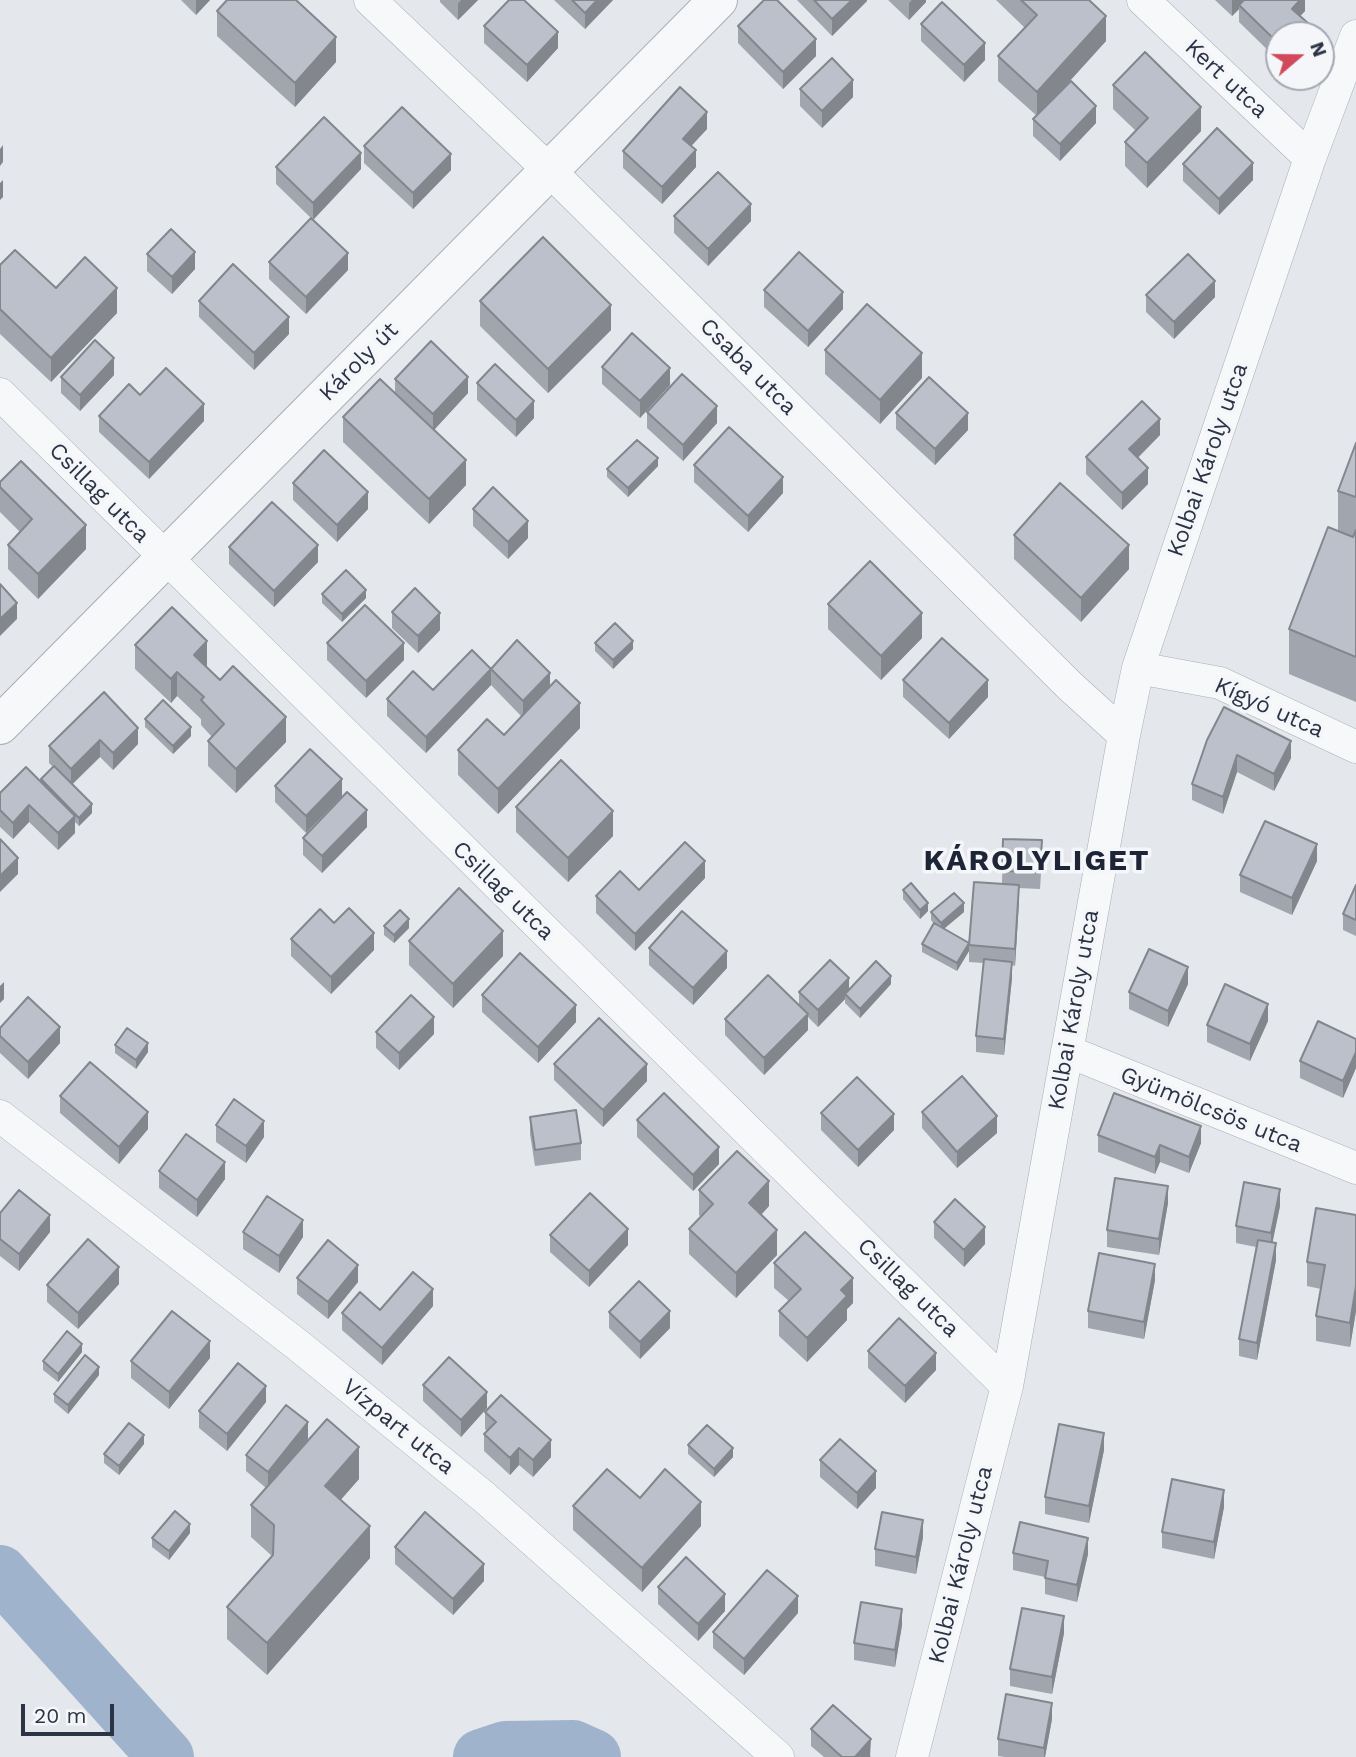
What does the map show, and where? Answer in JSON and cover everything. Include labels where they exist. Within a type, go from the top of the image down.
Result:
[{"type":"street","name":"Csaba utca","points":[[370,0],[550,171],[1124,735]]},
{"type":"street","name":"Károly út","points":[[0,725],[718,0]]},
{"type":"street","name":"Kert utca","points":[[1143,0],[1310,158]]},
{"type":"street","name":"Kolbai Károly utca","points":[[912,1757],[1007,1386],[1138,668],[1310,158],[1356,36]]},
{"type":"street","name":"Csillag utca","points":[[0,394],[1007,1386]]},
{"type":"street","name":"Kígyó utca","points":[[1138,668],[1220,683],[1356,747]]},
{"type":"street","name":"Gyümölcsös utca","points":[[1067,1051],[1356,1168]]},
{"type":"street","name":"Vízpart utca","points":[[0,1116],[299,1346],[484,1497],[778,1757]]},
{"type":"building","points":[[227,0],[296,0],[336,37],[295,83],[217,11]]},
{"type":"building","points":[[509,0],[524,0],[558,32],[527,65],[484,26]]},
{"type":"building","points":[[572,0],[597,0],[585,13]]},
{"type":"building","points":[[764,0],[777,0],[816,39],[783,72],[738,26]]},
{"type":"building","points":[[814,0],[852,0],[832,19]]},
{"type":"building","points":[[1021,0],[1089,0],[1106,16],[1037,92],[998,56],[1037,15]]},
{"type":"building","points":[[1244,0],[1300,0],[1292,9],[1306,21],[1265,21],[1265,30],[1239,5]]},
{"type":"building","points":[[942,2],[985,43],[964,65],[921,24]]},
{"type":"building","points":[[1145,52],[1201,107],[1147,163],[1125,142],[1148,118],[1113,85]]},
{"type":"building","points":[[832,58],[853,80],[822,111],[800,89]]},
{"type":"building","points":[[1071,81],[1096,106],[1060,144],[1033,119]]},
{"type":"building","points":[[680,87],[707,112],[683,139],[696,150],[662,187],[623,151]]},
{"type":"building","points":[[402,107],[451,154],[413,193],[364,146]]},
{"type":"building","points":[[324,117],[361,153],[313,203],[276,167]]},
{"type":"building","points":[[1217,128],[1253,163],[1219,199],[1183,164]]},
{"type":"building","points":[[718,172],[751,204],[708,249],[674,216]]},
{"type":"building","points":[[311,218],[348,253],[306,297],[269,262]]},
{"type":"building","points":[[171,229],[195,252],[172,277],[147,254]]},
{"type":"building","points":[[543,237],[611,305],[548,369],[480,301]]},
{"type":"building","points":[[15,250],[56,288],[85,257],[117,288],[51,358],[0,309],[0,265]]},
{"type":"building","points":[[799,252],[843,292],[808,331],[764,290]]},
{"type":"building","points":[[1188,254],[1215,281],[1174,322],[1146,295]]},
{"type":"building","points":[[233,264],[289,317],[254,353],[199,301]]},
{"type":"building","points":[[867,304],[922,353],[880,400],[825,350]]},
{"type":"building","points":[[632,333],[670,368],[640,401],[602,367]]},
{"type":"building","points":[[95,340],[114,358],[80,395],[61,377]]},
{"type":"building","points":[[431,341],[468,377],[433,414],[395,379]]},
{"type":"building","points":[[495,364],[534,401],[516,420],[477,383]]},
{"type":"building","points":[[166,368],[204,404],[149,462],[99,416],[129,384],[140,395]]},
{"type":"building","points":[[682,374],[717,406],[683,445],[647,412]]},
{"type":"building","points":[[929,377],[968,413],[935,449],[896,413]]},
{"type":"building","points":[[380,379],[466,460],[429,499],[343,417]]},
{"type":"building","points":[[1142,401],[1160,419],[1129,449],[1148,468],[1122,493],[1086,457]]},
{"type":"building","points":[[729,427],[783,477],[748,516],[694,465]]},
{"type":"building","points":[[637,440],[658,458],[628,488],[607,469]]},
{"type":"building","points":[[1356,443],[1356,497],[1338,491]]},
{"type":"building","points":[[324,450],[368,492],[337,525],[293,483]]},
{"type":"building","points":[[21,461],[86,525],[38,574],[8,545],[32,519],[0,487],[0,482]]},
{"type":"building","points":[[1060,483],[1129,545],[1081,598],[1014,535]]},
{"type":"building","points":[[493,487],[528,521],[508,542],[473,509]]},
{"type":"building","points":[[272,502],[318,545],[274,591],[229,547]]},
{"type":"building","points":[[1328,527],[1353,537],[1356,530],[1356,657],[1289,629]]},
{"type":"building","points":[[870,561],[922,613],[881,656],[828,604]]},
{"type":"building","points":[[346,570],[366,590],[342,614],[322,594]]},
{"type":"building","points":[[0,584],[17,603],[0,619]]},
{"type":"building","points":[[415,588],[440,613],[418,636],[392,612]]},
{"type":"building","points":[[365,605],[404,643],[366,681],[327,643]]},
{"type":"building","points":[[172,607],[207,641],[194,655],[220,680],[233,666],[286,717],[236,769],[208,741],[224,724],[201,700],[204,697],[177,672],[171,679],[135,645]]},
{"type":"building","points":[[615,623],[633,641],[613,660],[595,643]]},
{"type":"building","points":[[942,638],[988,680],[949,723],[903,680]]},
{"type":"building","points":[[517,640],[550,673],[523,701],[491,669]]},
{"type":"building","points":[[472,650],[491,669],[426,737],[387,699],[413,671],[433,690]]},
{"type":"building","points":[[556,680],[580,703],[498,789],[458,750],[487,719],[504,735]]},
{"type":"building","points":[[104,692],[138,728],[113,753],[100,740],[71,769],[49,746]]},
{"type":"building","points":[[163,700],[191,727],[173,746],[145,719]]},
{"type":"building","points":[[1224,707],[1291,741],[1274,774],[1237,755],[1223,797],[1192,784],[1207,740]]},
{"type":"building","points":[[310,749],[342,779],[306,816],[275,786]]},
{"type":"building","points":[[561,760],[613,811],[568,858],[516,807]]},
{"type":"building","points":[[54,766],[92,804],[79,818],[41,779]]},
{"type":"building","points":[[26,767],[75,816],[58,833],[29,805],[13,823],[0,810],[0,793]]},
{"type":"building","points":[[347,792],[367,810],[322,856],[303,838]]},
{"type":"building","points":[[1265,821],[1317,844],[1292,898],[1240,875]]},
{"type":"building","points":[[0,839],[18,858],[0,876]]},
{"type":"building","points":[[1003,839],[1042,840],[1040,872],[1002,871]]},
{"type":"building","points":[[685,842],[705,861],[635,934],[596,896],[620,871],[639,890]]},
{"type":"building","points":[[974,882],[1019,885],[1015,949],[969,945]]},
{"type":"building","points":[[911,883],[928,903],[920,910],[903,890]]},
{"type":"building","points":[[1356,885],[1356,920],[1343,914]]},
{"type":"building","points":[[459,888],[503,931],[453,984],[409,941]]},
{"type":"building","points":[[954,893],[964,903],[941,923],[931,912]]},
{"type":"building","points":[[349,908],[374,933],[331,977],[291,939],[320,909],[334,923]]},
{"type":"building","points":[[400,910],[409,919],[394,935],[384,926]]},
{"type":"building","points":[[682,911],[727,951],[693,988],[649,948]]},
{"type":"building","points":[[934,923],[969,943],[957,963],[922,944]]},
{"type":"building","points":[[1149,949],[1188,967],[1168,1011],[1129,992]]},
{"type":"building","points":[[520,953],[576,1005],[538,1047],[482,995]]},
{"type":"building","points":[[984,959],[1012,962],[1004,1039],[976,1036]]},
{"type":"building","points":[[830,960],[849,978],[818,1010],[799,992]]},
{"type":"building","points":[[876,961],[891,976],[860,1009],[845,994]]},
{"type":"building","points":[[768,975],[808,1014],[764,1058],[725,1019]]},
{"type":"building","points":[[1225,984],[1268,1004],[1250,1044],[1207,1025]]},
{"type":"building","points":[[411,995],[434,1017],[399,1053],[376,1032]]},
{"type":"building","points":[[28,997],[60,1027],[28,1062],[0,1036],[0,1028]]},
{"type":"building","points":[[599,1018],[647,1064],[603,1110],[554,1064]]},
{"type":"building","points":[[1318,1021],[1356,1039],[1356,1052],[1343,1081],[1300,1061]]},
{"type":"building","points":[[127,1028],[148,1043],[136,1060],[115,1045]]},
{"type":"building","points":[[90,1062],[148,1112],[119,1147],[60,1096]]},
{"type":"building","points":[[962,1076],[997,1116],[957,1152],[922,1112]]},
{"type":"building","points":[[857,1077],[894,1114],[858,1150],[821,1113]]},
{"type":"building","points":[[664,1093],[719,1147],[693,1175],[637,1120]]},
{"type":"building","points":[[1114,1093],[1201,1126],[1189,1157],[1160,1145],[1155,1157],[1098,1135]]},
{"type":"building","points":[[234,1099],[264,1121],[246,1146],[216,1125]]},
{"type":"building","points":[[576,1110],[581,1143],[535,1150],[530,1117]]},
{"type":"building","points":[[186,1134],[225,1162],[197,1200],[159,1171]]},
{"type":"building","points":[[737,1151],[769,1181],[749,1203],[777,1230],[736,1273],[689,1229],[713,1204],[699,1190]]},
{"type":"building","points":[[1115,1178],[1168,1186],[1159,1239],[1107,1230]]},
{"type":"building","points":[[1244,1182],[1280,1189],[1271,1233],[1236,1226]]},
{"type":"building","points":[[19,1190],[50,1215],[19,1254],[0,1239],[0,1213]]},
{"type":"building","points":[[590,1193],[628,1229],[589,1271],[550,1235]]},
{"type":"building","points":[[267,1196],[303,1220],[279,1256],[243,1232]]},
{"type":"building","points":[[955,1199],[985,1227],[964,1250],[934,1222]]},
{"type":"building","points":[[1316,1208],[1356,1215],[1356,1286],[1350,1323],[1316,1316],[1325,1265],[1307,1262]]},
{"type":"building","points":[[805,1232],[853,1278],[841,1290],[847,1296],[807,1338],[779,1311],[801,1289],[774,1263]]},
{"type":"building","points":[[88,1239],[119,1267],[78,1313],[47,1285]]},
{"type":"building","points":[[328,1240],[358,1265],[328,1302],[297,1278]]},
{"type":"building","points":[[1258,1240],[1276,1243],[1257,1343],[1239,1339]]},
{"type":"building","points":[[1099,1253],[1155,1264],[1144,1322],[1088,1311]]},
{"type":"building","points":[[413,1272],[433,1289],[382,1348],[342,1313],[360,1292],[380,1310]]},
{"type":"building","points":[[639,1281],[670,1311],[640,1342],[609,1312]]},
{"type":"building","points":[[172,1311],[210,1341],[169,1392],[131,1361]]},
{"type":"building","points":[[899,1318],[936,1353],[905,1386],[868,1351]]},
{"type":"building","points":[[67,1331],[82,1344],[58,1374],[43,1361]]},
{"type":"building","points":[[85,1355],[99,1367],[68,1405],[54,1394]]},
{"type":"building","points":[[449,1357],[487,1392],[461,1420],[423,1385]]},
{"type":"building","points":[[238,1363],[266,1386],[227,1434],[199,1411]]},
{"type":"building","points":[[501,1395],[551,1440],[533,1460],[519,1448],[510,1458],[484,1434],[496,1422],[485,1412]]},
{"type":"building","points":[[286,1405],[308,1422],[268,1472],[246,1455]]},
{"type":"building","points":[[327,1419],[359,1447],[325,1486],[370,1526],[267,1643],[227,1607],[273,1555],[274,1525],[251,1505]]},
{"type":"building","points":[[129,1423],[144,1435],[119,1466],[104,1454]]},
{"type":"building","points":[[1059,1424],[1104,1433],[1089,1506],[1045,1497]]},
{"type":"building","points":[[707,1425],[733,1448],[714,1469],[688,1445]]},
{"type":"building","points":[[840,1439],[876,1471],[857,1493],[820,1460]]},
{"type":"building","points":[[607,1469],[640,1498],[665,1469],[701,1502],[642,1568],[573,1506]]},
{"type":"building","points":[[1172,1479],[1224,1490],[1214,1542],[1162,1532]]},
{"type":"building","points":[[175,1511],[190,1524],[169,1551],[152,1538]]},
{"type":"building","points":[[425,1512],[484,1564],[453,1599],[395,1547]]},
{"type":"building","points":[[882,1512],[923,1520],[916,1557],[875,1549]]},
{"type":"building","points":[[1020,1522],[1088,1538],[1077,1585],[1045,1578],[1048,1561],[1013,1553]]},
{"type":"building","points":[[686,1557],[725,1594],[698,1624],[658,1587]]},
{"type":"building","points":[[767,1570],[798,1596],[744,1659],[713,1632]]},
{"type":"building","points":[[861,1602],[902,1609],[895,1650],[854,1643]]},
{"type":"building","points":[[1022,1608],[1064,1616],[1052,1677],[1010,1669]]},
{"type":"building","points":[[1006,1694],[1052,1703],[1044,1748],[998,1739]]},
{"type":"building","points":[[833,1705],[871,1739],[855,1757],[842,1757],[811,1729]]},
{"type":"waterway","points":[[0,1573],[166,1757]]},
{"type":"waterway","points":[[481,1757],[505,1749],[573,1748],[593,1757]]},
{"type":"district","name":"KÁROLYLIGET","points":[[1037,861]]}]
